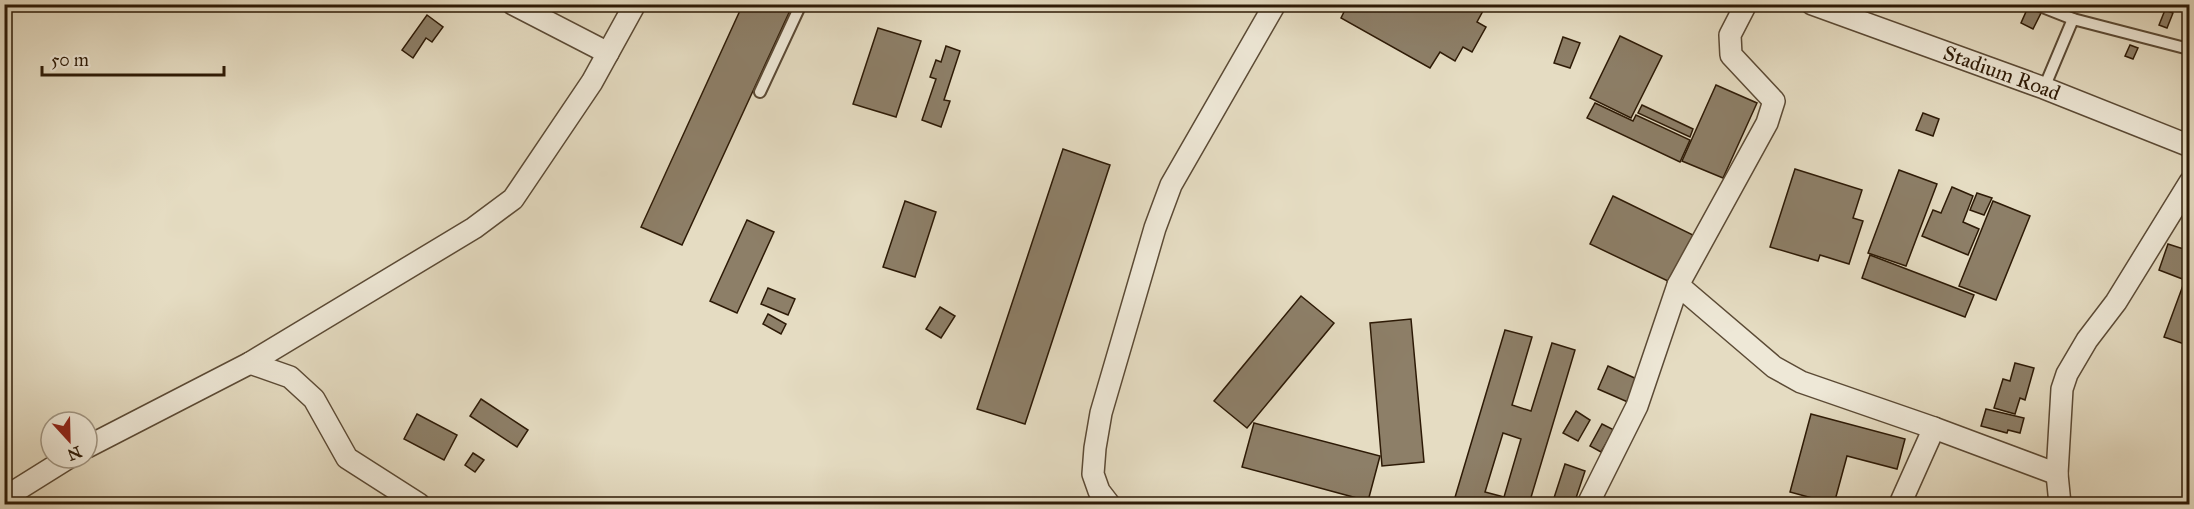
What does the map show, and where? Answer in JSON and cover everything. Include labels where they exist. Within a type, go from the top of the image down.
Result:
[{"type":"street","points":[[513,4],[608,53]]},
{"type":"street","points":[[99,441],[250,363],[474,228],[513,199],[592,82],[635,4]]},
{"type":"street","points":[[1109,504],[1099,491],[1093,474],[1095,448],[1101,413],[1155,228],[1171,185],[1275,4]]},
{"type":"street","points":[[1588,504],[1637,406],[1677,285],[1767,123],[1774,101],[1731,55],[1730,35],[1746,4]]},
{"type":"street","name":"Stadium Road","points":[[1812,4],[2044,88],[2190,146]]},
{"type":"street","points":[[2060,504],[2057,474],[2062,389],[2067,374],[2087,340],[2116,302],[2190,182]]},
{"type":"street","points":[[1677,285],[1774,367],[1801,382],[2057,474]]},
{"type":"street","points":[[250,363],[290,377],[314,399],[347,458],[419,504]]},
{"type":"street","points":[[1900,504],[1934,428]]},
{"type":"street","points":[[4,498],[49,470]]},
{"type":"lane","points":[[760,92],[801,4]]},
{"type":"lane","points":[[2035,4],[2073,18],[2185,48]]},
{"type":"lane","points":[[2044,88],[2073,18]]},
{"type":"building","points":[[743,4],[793,4],[682,245],[641,227]]},
{"type":"building","points":[[1348,4],[1477,4],[1484,9],[1477,22],[1486,27],[1472,52],[1463,47],[1455,61],[1440,52],[1430,68],[1341,18]]},
{"type":"building","points":[[2029,5],[2042,11],[2033,29],[2021,23]]},
{"type":"building","points":[[2165,10],[2173,13],[2167,28],[2159,25]]},
{"type":"building","points":[[427,15],[443,27],[432,42],[426,38],[413,58],[402,50]]},
{"type":"building","points":[[878,28],[921,41],[896,117],[853,104]]},
{"type":"building","points":[[1620,36],[1662,56],[1631,118],[1590,98]]},
{"type":"building","points":[[1563,37],[1580,43],[1570,68],[1554,63]]},
{"type":"building","points":[[2130,45],[2138,48],[2133,59],[2125,56]]},
{"type":"building","points":[[946,46],[960,51],[944,100],[950,101],[941,127],[922,120],[936,79],[930,77],[936,60],[941,62]]},
{"type":"building","points":[[1716,85],[1757,103],[1723,178],[1682,161]]},
{"type":"building","points":[[1595,103],[1633,121],[1636,115],[1690,140],[1680,162],[1587,118]]},
{"type":"building","points":[[1642,105],[1693,129],[1690,137],[1638,113]]},
{"type":"building","points":[[1923,113],[1939,119],[1933,136],[1916,130]]},
{"type":"building","points":[[1063,149],[1110,165],[1025,424],[977,409]]},
{"type":"building","points":[[1795,169],[1862,190],[1853,218],[1863,221],[1849,264],[1820,255],[1818,261],[1770,247]]},
{"type":"building","points":[[1899,170],[1937,184],[1906,266],[1868,253]]},
{"type":"building","points":[[1952,187],[1973,196],[1963,222],[1979,229],[1968,255],[1922,236],[1933,210],[1941,213]]},
{"type":"building","points":[[1977,193],[1992,198],[1984,215],[1970,210]]},
{"type":"building","points":[[1613,196],[1693,235],[1670,282],[1590,244]]},
{"type":"building","points":[[905,201],[936,212],[915,277],[883,267]]},
{"type":"building","points":[[1993,201],[2030,216],[1996,300],[1959,286]]},
{"type":"building","points":[[747,220],[774,232],[737,313],[710,301]]},
{"type":"building","points":[[2168,244],[2190,251],[2190,346],[2164,337],[2185,280],[2159,270]]},
{"type":"building","points":[[1870,255],[1974,295],[1965,317],[1862,278]]},
{"type":"building","points":[[768,288],[795,299],[788,315],[761,304]]},
{"type":"building","points":[[1301,296],[1334,323],[1247,428],[1214,401]]},
{"type":"building","points":[[940,307],[955,316],[941,338],[926,329]]},
{"type":"building","points":[[768,314],[786,324],[781,334],[763,324]]},
{"type":"building","points":[[1411,319],[1424,462],[1382,466],[1370,323]]},
{"type":"building","points":[[1505,330],[1532,337],[1512,405],[1531,411],[1552,343],[1575,350],[1529,504],[1453,504]],"holes":[[[1503,433],[1521,439],[1504,497],[1485,492]]]},
{"type":"building","points":[[2015,363],[2034,368],[2025,400],[2020,398],[2015,414],[1994,408],[2003,379],[2010,381]]},
{"type":"building","points":[[1608,366],[1639,380],[1630,403],[1598,389]]},
{"type":"building","points":[[481,399],[528,430],[517,447],[470,416]]},
{"type":"building","points":[[1986,409],[2024,418],[2020,433],[2008,430],[2007,433],[1981,426]]},
{"type":"building","points":[[1576,411],[1590,420],[1578,441],[1563,433]]},
{"type":"building","points":[[417,414],[457,435],[444,460],[404,439]]},
{"type":"building","points":[[1811,414],[1905,439],[1897,469],[1847,456],[1834,504],[1790,492]]},
{"type":"building","points":[[1254,423],[1380,456],[1368,501],[1242,467]]},
{"type":"building","points":[[1602,424],[1614,430],[1601,452],[1590,446]]},
{"type":"building","points":[[473,453],[484,460],[475,472],[465,465]]},
{"type":"building","points":[[1565,464],[1585,471],[1574,504],[1552,504]]}]
